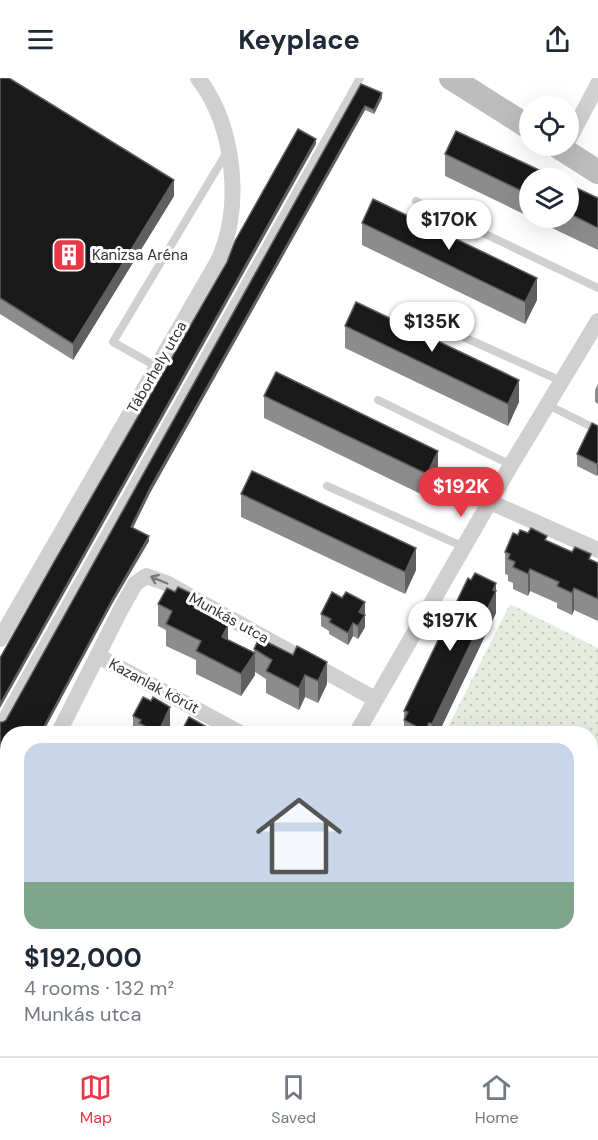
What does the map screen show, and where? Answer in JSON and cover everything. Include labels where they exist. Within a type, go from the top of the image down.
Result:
[{"type":"main road","points":[[451,78],[519,121]]},
{"type":"main road","points":[[578,156],[598,172]]},
{"type":"street","name":"Táborhely utca","points":[[0,639],[218,261],[226,242],[233,202],[228,152],[221,121],[214,104],[198,78]]},
{"type":"street","points":[[579,118],[598,84]]},
{"type":"street","points":[[360,726],[511,465],[598,321]]},
{"type":"street","points":[[490,502],[598,550]]},
{"type":"street","name":"Munkás utca","points":[[62,726],[135,584],[141,578],[150,576],[375,699]]},
{"type":"street","name":"Kazanlak körút","points":[[98,656],[227,726]]},
{"type":"lane","points":[[0,721],[360,78]]},
{"type":"lane","points":[[157,367],[113,342],[228,152]]},
{"type":"lane","points":[[416,201],[598,288]]},
{"type":"lane","points":[[428,321],[561,381]]},
{"type":"lane","points":[[378,400],[511,465]]},
{"type":"lane","points":[[548,405],[598,430]]},
{"type":"lane","points":[[327,486],[464,547]]},
{"type":"shaded area","points":[[510,604],[598,648],[598,726],[449,726]]},
{"type":"building","name":"Kanizsa Aréna","points":[[0,78],[9,78],[174,180],[73,344],[0,298]]},
{"type":"building","points":[[361,84],[382,93],[374,110],[365,106],[150,488],[131,527],[149,536],[44,726],[0,726],[0,722],[6,720]]},
{"type":"building","points":[[298,129],[316,139],[0,704],[0,658],[227,262],[235,241]]},
{"type":"building","points":[[456,131],[535,168],[519,168],[519,190],[445,154]]},
{"type":"building","points":[[579,189],[598,198],[598,228],[579,218]]},
{"type":"building","points":[[373,199],[537,278],[525,302],[362,223]]},
{"type":"building","points":[[356,302],[519,380],[508,404],[345,326]]},
{"type":"building","points":[[276,372],[438,451],[427,474],[264,396]]},
{"type":"building","points":[[592,423],[598,426],[597,464],[577,454]]},
{"type":"building","points":[[252,471],[416,548],[405,572],[241,494]]},
{"type":"building","points":[[531,528],[547,536],[545,540],[572,552],[575,547],[591,554],[589,559],[598,563],[598,599],[574,588],[572,593],[557,586],[559,582],[530,569],[528,574],[513,567],[515,562],[508,559],[510,554],[505,552],[513,533],[518,535],[520,530],[528,533]]},
{"type":"building","points":[[475,573],[496,583],[493,590],[496,591],[432,724],[415,726],[404,720],[408,712],[404,711],[468,578],[471,580]]},
{"type":"building","points":[[178,587],[199,597],[194,608],[228,625],[222,637],[255,653],[241,674],[196,651],[201,641],[166,624],[172,611],[158,604],[167,588],[175,592]]},
{"type":"building","points":[[332,592],[342,598],[346,592],[365,602],[359,612],[365,615],[358,626],[353,623],[348,633],[329,622],[331,619],[321,614]]},
{"type":"building","points":[[259,638],[293,655],[297,646],[327,662],[318,681],[305,675],[299,688],[266,671],[272,660],[254,649]]},
{"type":"building","points":[[143,697],[151,701],[153,697],[170,707],[161,726],[145,726],[139,723],[141,720],[133,716]]},
{"type":"building","points":[[189,717],[205,726],[184,726]]},
{"type":"place","name":"Kanizsa Aréna","points":[[69,255]]}]
